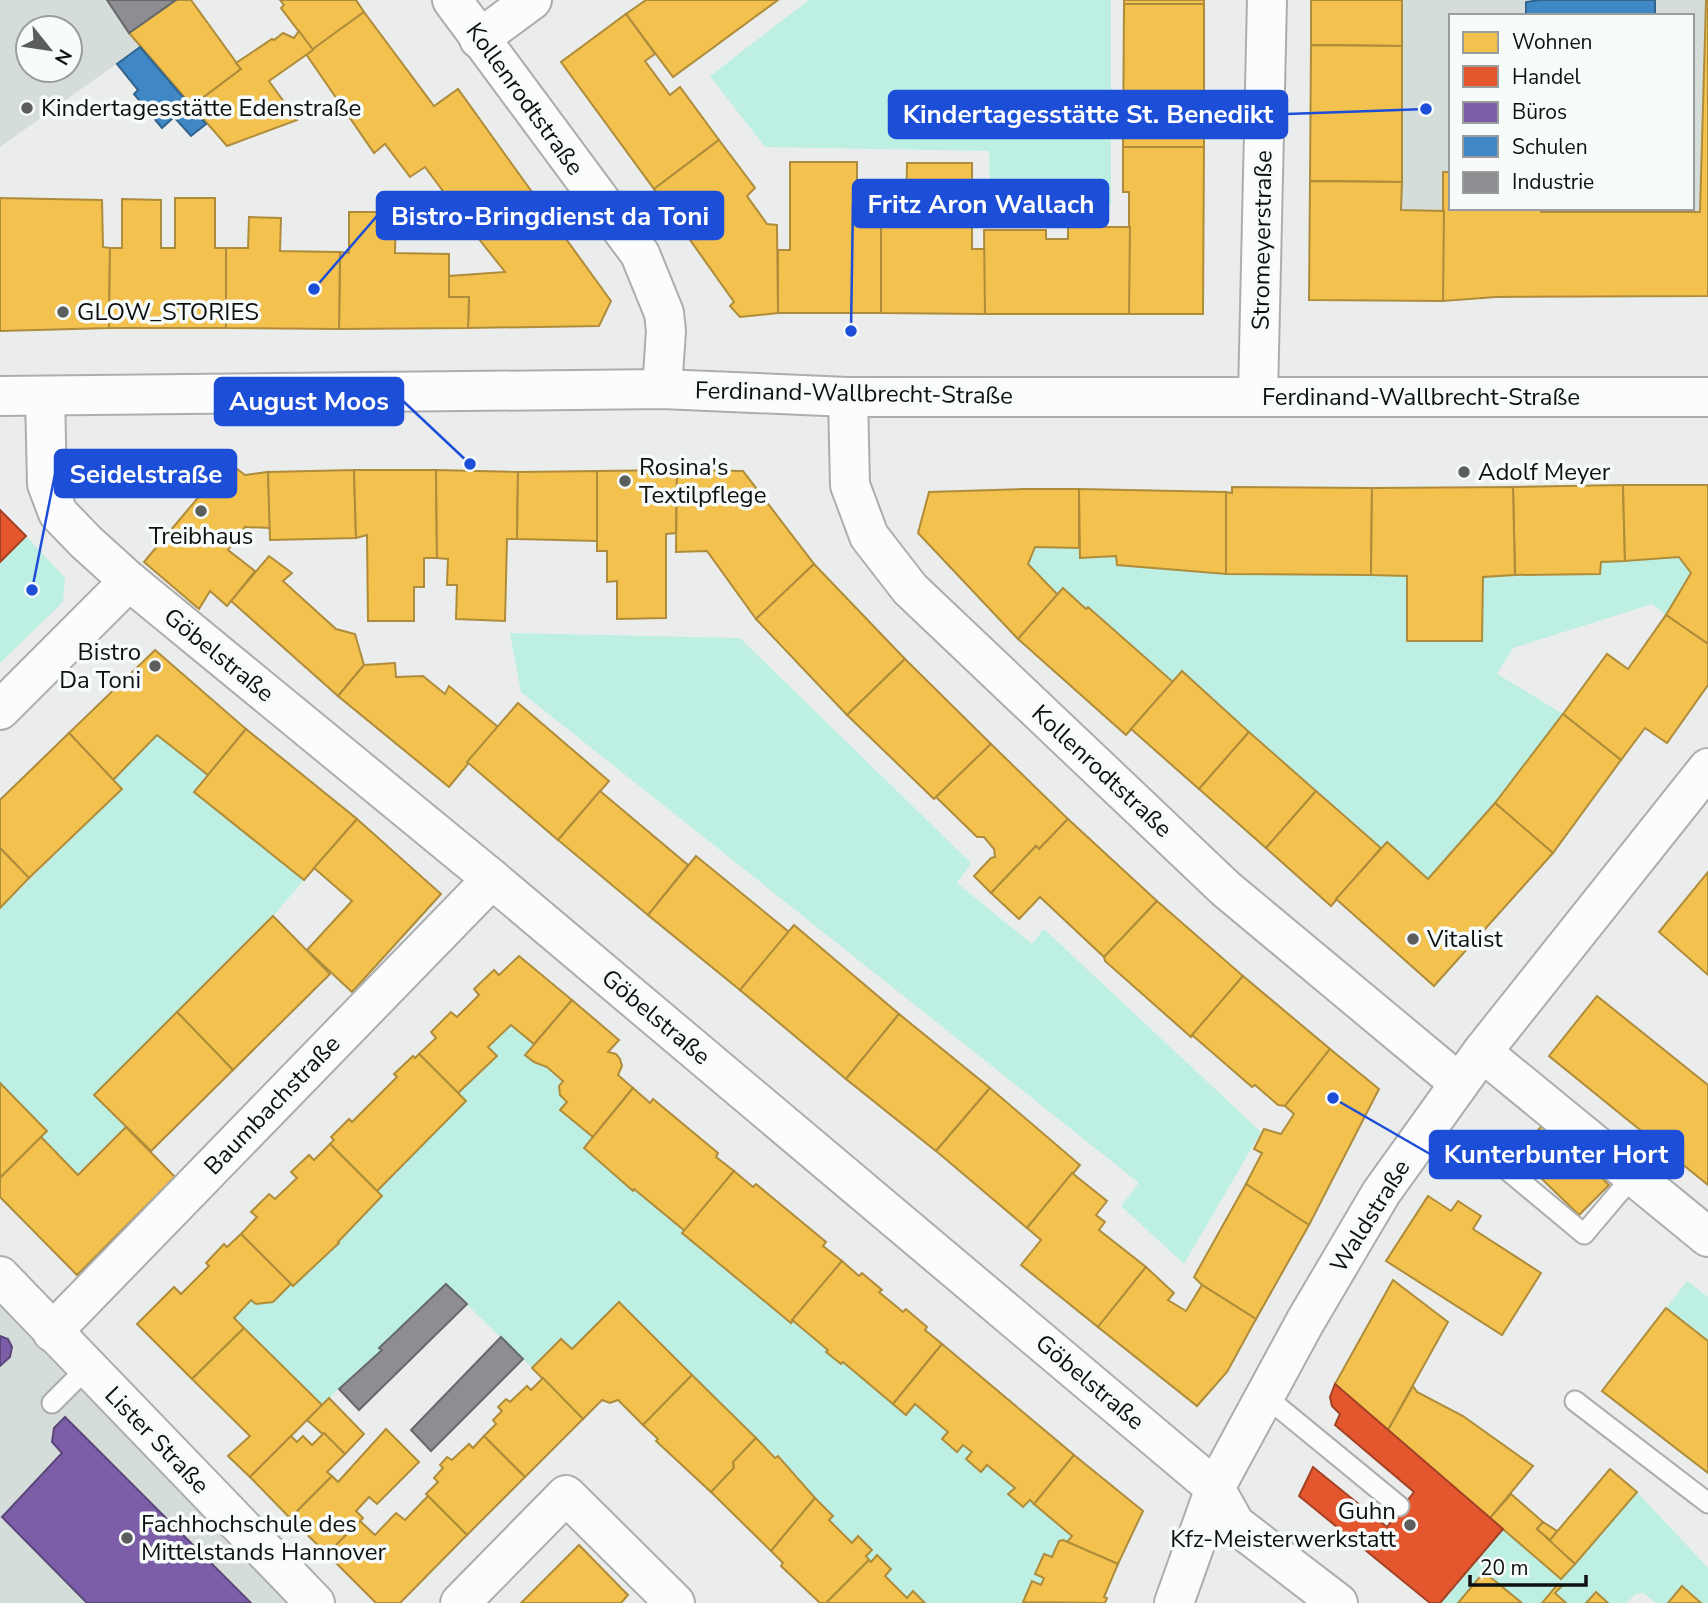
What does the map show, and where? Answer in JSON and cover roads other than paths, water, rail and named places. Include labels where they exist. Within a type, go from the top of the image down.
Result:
[{"type":"street","name":"Kollenrodtstraße","points":[[452,0],[640,254],[664,313],[666,331],[662,389]]},
{"type":"street","points":[[479,39],[532,0]]},
{"type":"street","name":"Stromeyerstraße","points":[[1258,396],[1266,0]]},
{"type":"street","name":"Ferdinand-Wallbrecht-Straße","points":[[0,396],[662,389],[848,397],[1708,397]]},
{"type":"street","name":"Göbelstraße","points":[[45,396],[47,484],[58,513],[86,542],[129,581],[492,879],[1215,1488],[1235,1524],[1338,1603]]},
{"type":"street","name":"Kollenrodtstraße","points":[[848,397],[850,485],[869,536],[910,589],[1226,889],[1459,1083]]},
{"type":"street","points":[[0,710],[129,581]]},
{"type":"street","name":"Waldstraße","points":[[1174,1603],[1215,1488],[1305,1322],[1381,1193],[1482,1052],[1708,768]]},
{"type":"street","name":"Baumbachstraße","points":[[52,1332],[492,879]]},
{"type":"street","points":[[1482,1052],[1708,1237]]},
{"type":"street","name":"Lister Straße","points":[[0,1276],[315,1603]]},
{"type":"street","points":[[460,1603],[566,1495],[676,1603]]},
{"type":"lane","points":[[1488,1154],[1584,1234],[1633,1176]]},
{"type":"lane","points":[[52,1403],[87,1368]]},
{"type":"lane","points":[[1265,1396],[1399,1506]]},
{"type":"lane","points":[[1575,1401],[1708,1503]]},
{"type":"place","name":"Kindertagesstätte Edenstraße","points":[[27,108]]},
{"type":"place","name":"Kindertagesstätte St. Benedikt","points":[[1426,109]]},
{"type":"place","name":"Bistro-Bringdienst da Toni","points":[[314,289]]},
{"type":"place","name":"GLOW_STORIES","points":[[63,312]]},
{"type":"place","name":"Fritz Aron Wallach","points":[[851,331]]},
{"type":"place","name":"August Moos","points":[[470,464]]},
{"type":"place","name":"Adolf Meyer","points":[[1464,472]]},
{"type":"place","name":"Rosina's Textilpflege","points":[[625,481]]},
{"type":"place","name":"Treibhaus","points":[[201,511]]},
{"type":"place","name":"Seidelstraße","points":[[32,590]]},
{"type":"place","name":"Bistro Da Toni","points":[[155,666]]},
{"type":"place","name":"Vitalist","points":[[1413,939]]},
{"type":"place","name":"Kunterbunter Hort","points":[[1333,1098]]},
{"type":"place","name":"Guhn Kfz-Meisterwerkstatt","points":[[1410,1525]]},
{"type":"place","name":"Fachhochschule des Mittelstands Hannover","points":[[127,1538]]}]
